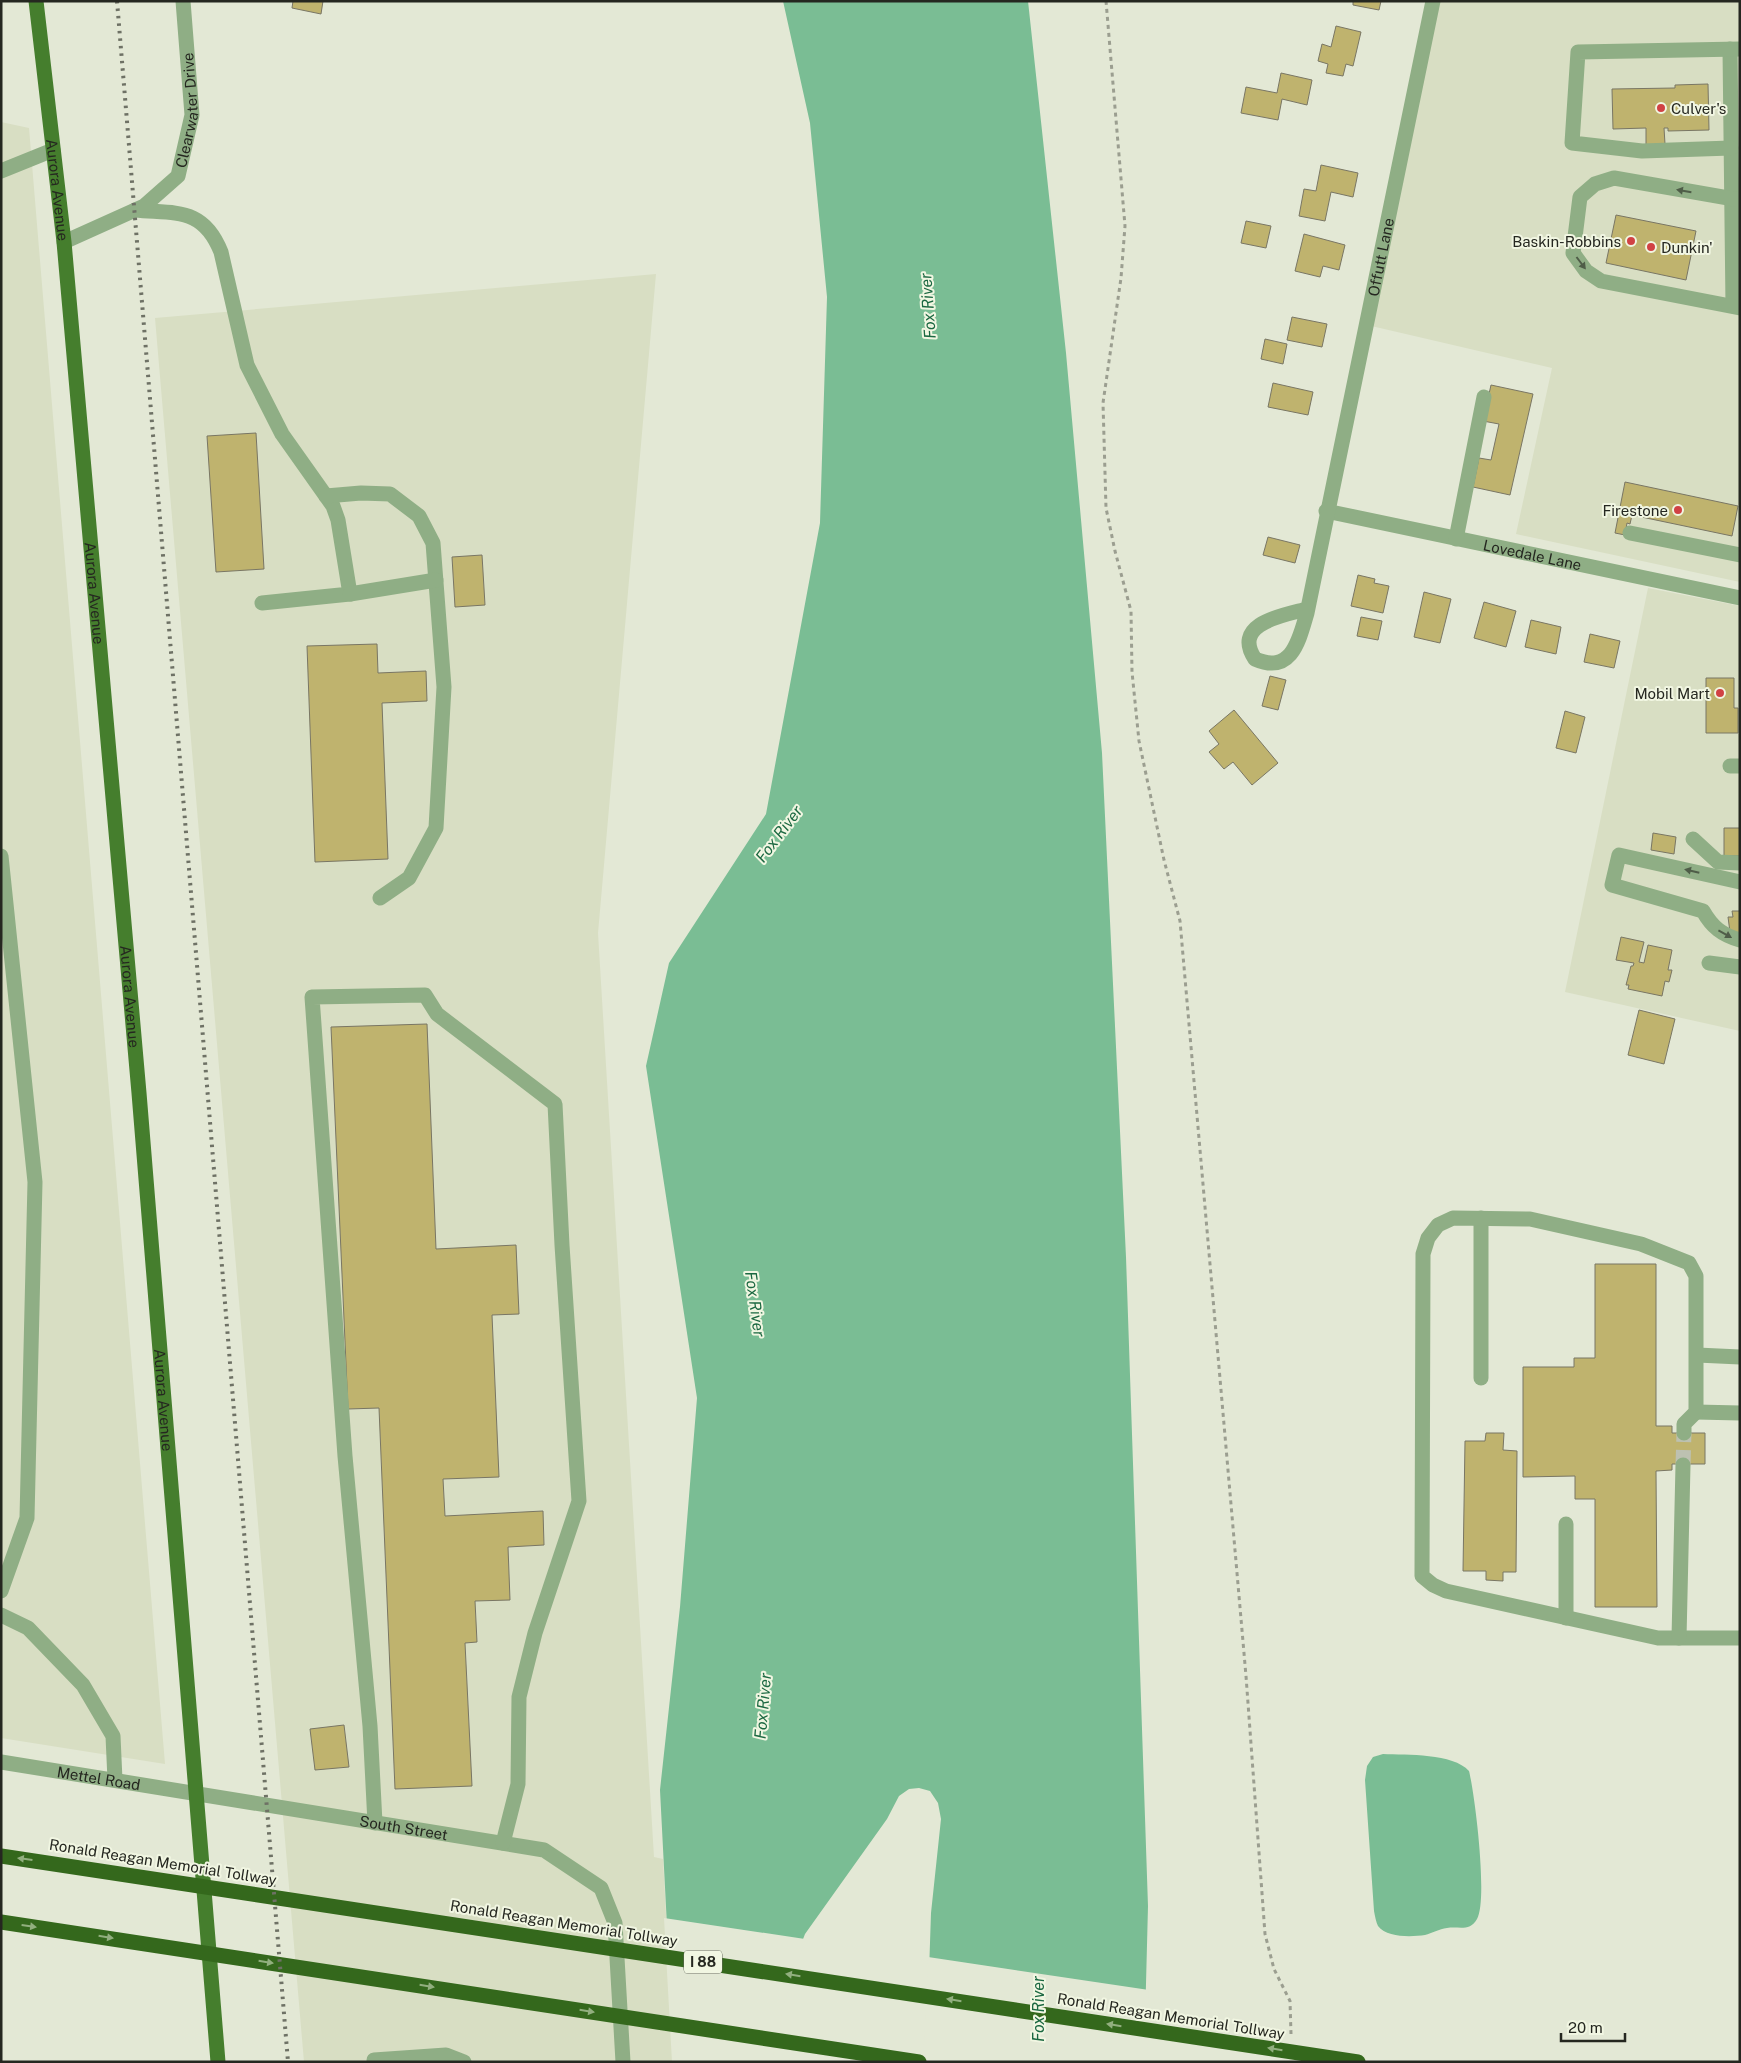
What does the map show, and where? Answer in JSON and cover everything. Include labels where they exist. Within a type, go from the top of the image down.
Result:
[{"type":"highway","name":"Ronald Reagan Memorial Tollway","points":[[1,1856],[1358,2062]]},
{"type":"highway","points":[[1,1922],[919,2062]]},
{"type":"main road","name":"Aurora Avenue","points":[[36,1],[64,242],[139,1093],[218,2062]]},
{"type":"street","name":"Clearwater Drive","points":[[64,242],[144,206],[178,176],[192,115],[183,1]]},
{"type":"street","name":"Offutt Lane","points":[[1307,609],[1433,1]]},
{"type":"street","points":[[1732,148],[1642,151],[1572,143],[1578,52],[1735,49],[1732,148],[1736,200],[1737,307],[1600,281],[1586,270],[1573,253],[1580,197],[1595,184],[1614,178],[1736,200]]},
{"type":"street","points":[[1,171],[53,150]]},
{"type":"street","points":[[135,210],[190,216],[202,222],[214,234],[247,365],[282,434],[326,496],[338,520],[350,594]]},
{"type":"street","points":[[1456,539],[1484,397]]},
{"type":"street","points":[[326,496],[360,493],[390,494],[419,516],[433,543],[444,687],[436,828],[409,878],[380,898]]},
{"type":"street","name":"Lovedale Lane","points":[[1326,511],[1740,598]]},
{"type":"street","points":[[1630,533],[1740,555]]},
{"type":"street","points":[[262,603],[350,594],[436,580]]},
{"type":"street","points":[[1693,839],[1718,862],[1740,863]]},
{"type":"street","points":[[1740,882],[1619,855],[1612,885],[1703,911],[1711,926],[1728,936],[1740,940]]},
{"type":"street","points":[[1,856],[35,1182],[27,1518],[1,1591]]},
{"type":"street","points":[[1709,963],[1740,967]]},
{"type":"street","points":[[375,1823],[370,1726],[345,1456],[312,997],[425,995],[437,1014],[555,1104],[562,1245],[580,1501],[535,1633],[519,1697],[518,1784],[503,1843]]},
{"type":"street","points":[[1684,1433],[1684,1424],[1696,1412],[1696,1276],[1689,1262],[1641,1244],[1530,1219],[1453,1218],[1438,1225],[1428,1238],[1423,1254],[1422,1576],[1433,1585],[1446,1591],[1658,1638],[1740,1638]]},
{"type":"street","points":[[1481,1218],[1481,1378]]},
{"type":"street","points":[[1697,1355],[1740,1357]]},
{"type":"street","points":[[1696,1412],[1740,1413]]},
{"type":"street","points":[[1679,1638],[1683,1464]]},
{"type":"street","points":[[1566,1524],[1566,1618]]},
{"type":"street","points":[[1,1615],[28,1628],[83,1686],[113,1736],[115,1780]]},
{"type":"street","name":"Mettel Road","points":[[1,1762],[195,1792]]},
{"type":"street","name":"South Street","points":[[195,1792],[544,1850],[601,1888],[615,1923],[624,2062]]},
{"type":"street","points":[[374,2060],[446,2055],[464,2062]]},
{"type":"path","points":[[1106,1],[1125,226],[1121,278],[1103,403],[1106,508],[1131,611],[1132,672],[1139,741],[1164,860],[1180,921],[1245,1666],[1265,1934],[1274,1969],[1290,2000],[1291,2037]]},
{"type":"shaded area","points":[[1437,1],[1740,1],[1740,582],[1516,534],[1552,368],[1367,325]]},
{"type":"shaded area","points":[[1,122],[29,128],[165,1764],[1,1738]]},
{"type":"shaded area","points":[[656,274],[598,933],[654,1857],[663,1859],[674,2062],[304,2062],[155,318]]},
{"type":"shaded area","points":[[1648,588],[1740,606],[1740,1031],[1565,992]]},
{"type":"water","name":"Fox River","points":[[783,1],[1028,1],[1066,353],[1102,753],[1126,1257],[1148,1906],[1144,2062],[926,2062],[931,1913],[941,1819],[938,1803],[930,1791],[919,1788],[909,1789],[899,1796],[887,1819],[805,1934],[795,1960],[674,2062],[660,1790],[680,1607],[697,1398],[646,1066],[669,963],[766,814],[820,523],[827,297],[810,123]]},
{"type":"water","points":[[1383,1754],[1441,1758],[1462,1765],[1469,1771],[1477,1823],[1481,1870],[1480,1908],[1477,1919],[1471,1926],[1444,1929],[1425,1935],[1407,1936],[1387,1933],[1378,1926],[1374,1911],[1365,1780],[1367,1766],[1373,1757]]},
{"type":"pier","points":[[664,1918],[805,1939],[786,1996],[772,2062],[672,2062]]},
{"type":"pier","points":[[928,1957],[1149,1990],[1147,2062],[923,2062]]},
{"type":"building","points":[[293,1],[323,1],[321,14],[292,8]]},
{"type":"building","points":[[1353,1],[1381,1],[1379,10],[1353,5]]},
{"type":"building","points":[[1336,26],[1361,32],[1353,66],[1346,64],[1343,76],[1326,73],[1328,64],[1318,61],[1322,44],[1331,47]]},
{"type":"building","points":[[1281,73],[1312,80],[1307,105],[1282,99],[1278,120],[1241,113],[1246,87],[1277,93]]},
{"type":"building","name":"Culver's","points":[[1708,84],[1709,130],[1668,131],[1668,128],[1664,128],[1665,144],[1646,145],[1646,128],[1613,129],[1612,89],[1675,88],[1675,85]]},
{"type":"building","points":[[1321,165],[1358,173],[1353,197],[1331,192],[1325,221],[1299,216],[1304,189],[1316,191]]},
{"type":"building","name":"Dunkin'","points":[[1616,215],[1696,231],[1686,280],[1606,263]]},
{"type":"building","points":[[1246,221],[1271,226],[1266,248],[1241,243]]},
{"type":"building","points":[[1304,234],[1345,245],[1339,270],[1323,266],[1320,277],[1295,271]]},
{"type":"building","points":[[1292,317],[1327,324],[1322,347],[1287,340]]},
{"type":"building","points":[[1265,339],[1287,344],[1283,364],[1261,359]]},
{"type":"building","points":[[1273,383],[1313,392],[1308,415],[1268,407]]},
{"type":"building","points":[[1491,385],[1533,394],[1510,495],[1473,487],[1479,458],[1491,460],[1499,424],[1483,421]]},
{"type":"building","points":[[256,433],[264,569],[216,572],[207,436]]},
{"type":"building","name":"Firestone","points":[[1625,482],[1738,506],[1732,536],[1632,515],[1630,524],[1627,523],[1625,535],[1615,533]]},
{"type":"building","points":[[1268,537],[1300,545],[1295,563],[1263,555]]},
{"type":"building","points":[[482,555],[485,605],[455,607],[452,557]]},
{"type":"building","points":[[1358,575],[1375,579],[1374,583],[1389,586],[1383,613],[1351,606]]},
{"type":"building","points":[[1424,592],[1451,599],[1440,643],[1414,637]]},
{"type":"building","points":[[1484,602],[1516,611],[1506,647],[1474,638]]},
{"type":"building","points":[[1361,617],[1382,621],[1378,640],[1357,636]]},
{"type":"building","points":[[1531,620],[1561,627],[1556,654],[1525,647]]},
{"type":"building","points":[[1590,634],[1620,641],[1614,668],[1584,662]]},
{"type":"building","points":[[377,644],[378,673],[426,671],[427,701],[382,703],[388,859],[315,862],[307,646]]},
{"type":"building","points":[[1270,676],[1286,680],[1278,710],[1262,706]]},
{"type":"building","name":"Mobil Mart","points":[[1706,678],[1734,678],[1734,708],[1738,708],[1738,733],[1706,733]]},
{"type":"building","points":[[1234,710],[1278,763],[1252,785],[1233,762],[1224,769],[1209,752],[1219,744],[1209,731]]},
{"type":"building","points":[[1565,711],[1585,717],[1576,753],[1556,748]]},
{"type":"building","points":[[1724,828],[1740,828],[1740,856],[1724,856]]},
{"type":"building","points":[[1653,833],[1676,837],[1674,854],[1651,850]]},
{"type":"building","points":[[1732,911],[1740,911],[1740,937],[1730,932],[1728,917],[1733,917]]},
{"type":"building","points":[[1621,937],[1644,942],[1639,962],[1644,963],[1648,945],[1672,950],[1668,970],[1672,970],[1669,982],[1665,981],[1662,996],[1628,989],[1629,985],[1626,985],[1631,966],[1634,963],[1616,960]]},
{"type":"building","points":[[1639,1010],[1675,1019],[1664,1064],[1628,1055]]},
{"type":"building","points":[[427,1024],[436,1249],[516,1245],[519,1314],[492,1315],[499,1477],[443,1479],[445,1516],[543,1511],[544,1545],[508,1547],[510,1600],[475,1601],[477,1642],[465,1643],[472,1786],[395,1789],[379,1408],[348,1409],[331,1027]]},
{"type":"building","points":[[1595,1264],[1656,1264],[1656,1426],[1672,1426],[1672,1433],[1705,1433],[1705,1464],[1672,1464],[1672,1470],[1656,1471],[1657,1607],[1595,1607],[1595,1499],[1575,1499],[1575,1476],[1523,1477],[1523,1367],[1574,1367],[1574,1358],[1595,1358]]},
{"type":"building","points":[[1486,1433],[1504,1433],[1503,1450],[1517,1451],[1516,1572],[1503,1572],[1503,1581],[1486,1580],[1486,1571],[1463,1571],[1465,1441],[1485,1441]]},
{"type":"building","points":[[344,1725],[349,1767],[315,1770],[310,1729]]},
{"type":"tunnel","points":[[1683,1465],[1684,1433]]},
{"type":"railway","points":[[117,1],[288,2062]]},
{"type":"place","name":"Culver's","points":[[1661,108]]},
{"type":"place","name":"Baskin-Robbins","points":[[1631,241]]},
{"type":"place","name":"Dunkin'","points":[[1651,247]]},
{"type":"place","name":"Firestone","points":[[1678,510]]},
{"type":"place","name":"Mobil Mart","points":[[1720,693]]}]
